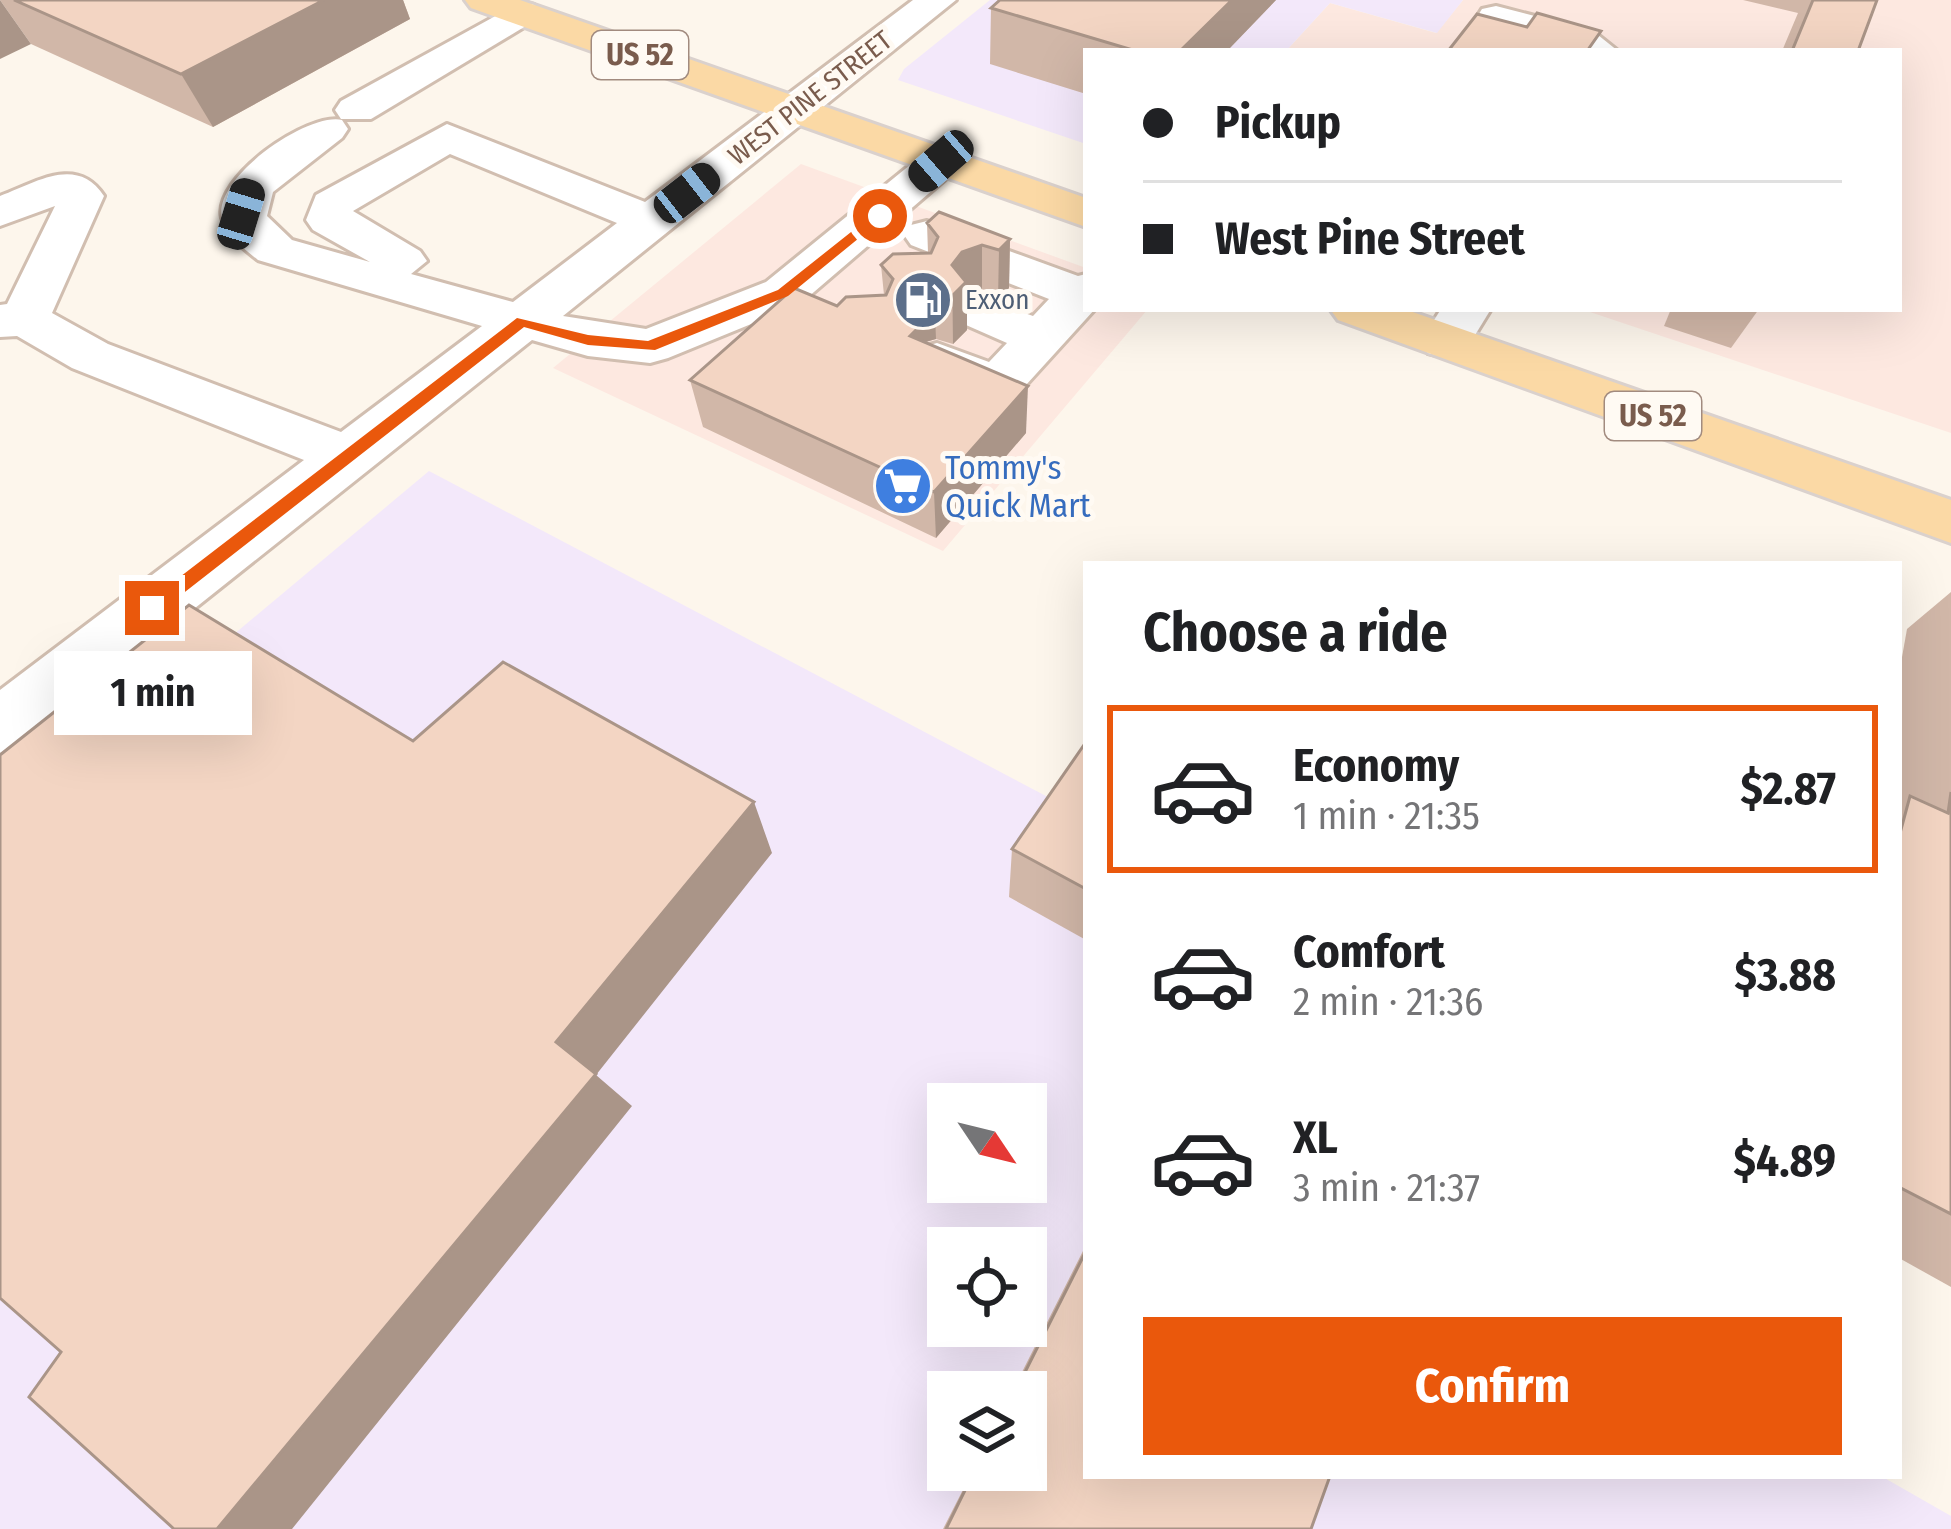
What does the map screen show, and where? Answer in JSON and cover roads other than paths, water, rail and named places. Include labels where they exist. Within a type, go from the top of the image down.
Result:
[{"type":"main road","name":"US 52","points":[[502,6],[1083,212]]},
{"type":"main road","name":"US 52","points":[[1374,312],[1456,325],[1951,522]]},
{"type":"street","name":"WEST PINE STREET","points":[[0,726],[937,0]]},
{"type":"street","points":[[502,6],[248,190],[241,214],[248,233],[275,250],[522,322],[588,340],[650,346],[804,302],[852,264],[880,216],[941,161]]},
{"type":"street","points":[[1496,17],[1579,39],[1593,48]]},
{"type":"street","points":[[458,303],[417,268],[329,220],[332,205],[447,137],[651,221]]},
{"type":"street","points":[[0,212],[39,192],[69,185],[82,196],[13,320],[90,356],[348,456]]},
{"type":"street","points":[[880,216],[1083,292],[998,385],[937,360]]},
{"type":"street","points":[[983,314],[1040,338]]},
{"type":"place","name":"Exxon","points":[[923,300]]},
{"type":"place","name":"Tommy's Quick Mart","points":[[903,486]]}]
